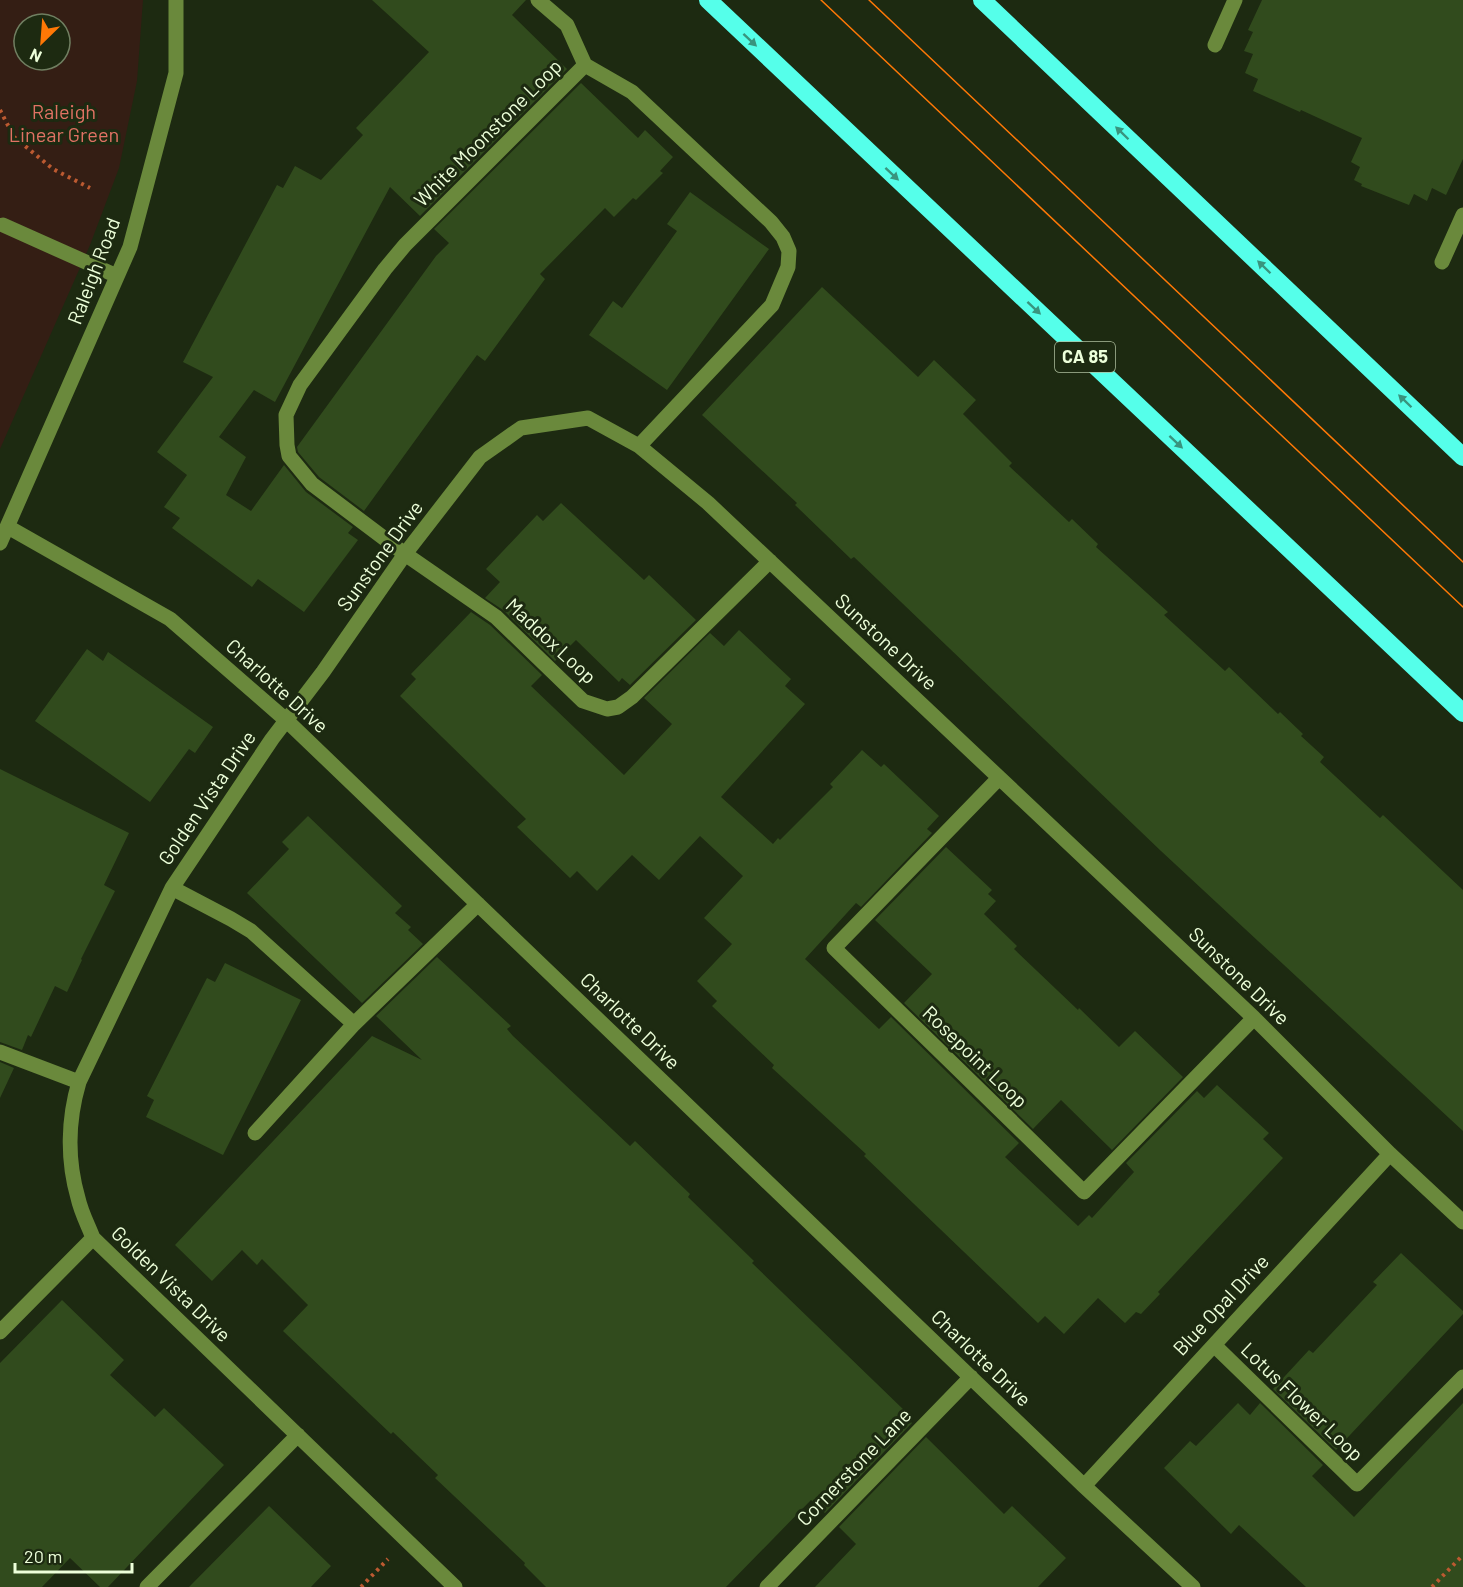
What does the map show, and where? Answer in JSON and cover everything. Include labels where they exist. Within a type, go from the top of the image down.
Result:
[{"type":"highway","name":"CA 85","points":[[708,0],[1463,713]]},
{"type":"highway","points":[[982,0],[1463,457]]},
{"type":"street","name":"Raleigh Road","points":[[0,543],[130,247],[176,73],[176,0]]},
{"type":"street","points":[[538,0],[567,26],[585,65]]},
{"type":"street","points":[[1215,45],[1235,0]]},
{"type":"street","name":"White Moonstone Loop","points":[[405,554],[312,484],[289,456],[285,431],[286,415],[300,386],[398,253],[585,65],[632,92],[771,222],[783,237],[789,251],[788,267],[772,305],[639,446]]},
{"type":"street","points":[[1442,262],[1463,215]]},
{"type":"street","points":[[3,225],[117,276]]},
{"type":"street","name":"Sunstone Drive","points":[[286,720],[323,672],[405,554],[480,456],[522,428],[588,418],[639,446],[708,503],[1254,1018],[1390,1154],[1463,1222]]},
{"type":"street","name":"Charlotte Drive","points":[[8,527],[170,619],[286,720],[1084,1486],[1193,1587]]},
{"type":"street","name":"Maddox Loop","points":[[405,554],[496,617],[583,701],[607,709],[618,707],[632,698],[770,561]]},
{"type":"street","name":"Golden Vista Drive","points":[[286,720],[172,888],[79,1082],[72,1107],[70,1154],[78,1198],[93,1238],[455,1587]]},
{"type":"street","name":"Rosepoint Loop","points":[[999,778],[834,948],[1084,1192],[1254,1018]]},
{"type":"street","points":[[172,888],[231,919],[250,932],[354,1024]]},
{"type":"street","points":[[255,1133],[354,1024],[478,904]]},
{"type":"street","points":[[0,1052],[79,1082]]},
{"type":"street","name":"Blue Opal Drive","points":[[1084,1486],[1390,1154]]},
{"type":"street","points":[[0,1332],[93,1238]]},
{"type":"street","name":"Lotus Flower Loop","points":[[1214,1345],[1357,1484],[1463,1377]]},
{"type":"street","name":"Cornerstone Lane","points":[[767,1587],[970,1377]]},
{"type":"street","points":[[147,1587],[298,1435]]},
{"type":"path","points":[[0,110],[14,137],[53,169],[90,188]]},
{"type":"path","points":[[361,1587],[406,1540]]},
{"type":"path","points":[[1432,1587],[1463,1555]]},
{"type":"green space","name":"Raleigh Linear Green","points":[[0,0],[143,0],[137,81],[119,168],[90,245],[0,449]]},
{"type":"building","points":[[372,0],[526,0],[512,15],[567,69],[420,216],[390,187],[275,402],[254,390],[219,437],[246,457],[226,495],[251,511],[284,465],[306,492],[353,527],[348,533],[358,540],[304,612],[258,579],[252,587],[172,528],[180,518],[164,507],[187,475],[157,452],[213,377],[183,362],[277,185],[283,188],[295,166],[321,180],[363,135],[356,128],[429,52]]},
{"type":"building","points":[[1262,0],[1463,0],[1463,159],[1446,195],[1432,188],[1427,201],[1414,194],[1409,205],[1361,186],[1362,184],[1354,180],[1360,167],[1351,162],[1362,138],[1253,91],[1258,79],[1245,73],[1253,54],[1244,51],[1253,32],[1248,30]]},
{"type":"building","points":[[581,83],[638,138],[645,130],[673,157],[660,171],[663,173],[636,200],[633,198],[614,217],[605,208],[540,274],[545,279],[485,361],[477,355],[364,511],[319,477],[298,452],[297,447],[436,256],[449,243],[434,229]]},
{"type":"building","points":[[690,192],[769,249],[667,390],[589,335],[613,301],[622,308],[677,231],[667,224]]},
{"type":"building","points":[[822,287],[918,377],[934,360],[976,400],[963,414],[1012,463],[1009,466],[1069,522],[1072,519],[1098,544],[1096,547],[1168,612],[1164,615],[1225,671],[1229,667],[1278,714],[1280,712],[1324,757],[1320,762],[1380,818],[1383,815],[1463,890],[1463,1131],[1161,851],[702,415]]},
{"type":"building","points":[[561,503],[644,580],[649,575],[696,620],[630,685],[622,678],[619,682],[576,640],[555,661],[503,610],[485,598],[500,582],[486,569],[537,515],[543,521]]},
{"type":"building","points":[[471,612],[490,625],[542,675],[531,686],[624,775],[672,724],[644,698],[710,633],[724,646],[739,630],[791,679],[785,686],[805,704],[721,797],[773,844],[778,838],[780,840],[833,787],[830,784],[862,750],[881,767],[884,764],[939,816],[927,829],[932,833],[861,907],[856,903],[805,959],[879,1029],[891,1017],[1019,1143],[1005,1157],[1078,1226],[1089,1215],[1092,1218],[1134,1172],[1126,1163],[1197,1091],[1204,1098],[1217,1085],[1269,1133],[1263,1139],[1283,1158],[1158,1292],[1160,1294],[1141,1314],[1136,1312],[1125,1323],[1098,1298],[1064,1334],[1045,1316],[1038,1323],[864,1156],[866,1154],[772,1068],[774,1065],[712,1006],[717,1001],[697,981],[732,944],[704,918],[743,876],[700,836],[659,880],[632,855],[597,891],[577,871],[570,878],[517,827],[526,819],[400,696],[416,679],[411,674]]},
{"type":"building","points":[[87,649],[103,661],[108,652],[213,727],[195,753],[189,749],[150,802],[35,721]]},
{"type":"building","points":[[0,769],[129,833],[104,885],[115,891],[67,992],[55,986],[31,1037],[28,1035],[22,1050],[0,1042]]},
{"type":"building","points":[[308,816],[402,906],[395,913],[411,927],[408,930],[423,944],[362,1003],[247,893],[289,849],[282,842]]},
{"type":"building","points":[[946,847],[992,890],[988,894],[996,901],[984,914],[1017,946],[1014,949],[1119,1047],[1135,1031],[1183,1077],[1112,1150],[1061,1100],[1033,1129],[904,1003],[932,974],[875,920]]},
{"type":"building","points":[[437,957],[511,1026],[507,1029],[513,1036],[630,1146],[635,1141],[690,1194],[688,1197],[754,1261],[752,1263],[906,1412],[903,1414],[912,1423],[825,1513],[811,1500],[726,1587],[546,1587],[524,1565],[525,1563],[435,1478],[438,1475],[393,1432],[391,1434],[283,1331],[308,1305],[262,1259],[257,1265],[242,1250],[212,1281],[175,1245],[372,1036],[422,1060],[376,1016]]},
{"type":"building","points":[[225,963],[301,1000],[223,1155],[146,1117],[154,1100],[147,1096],[207,978],[215,982]]},
{"type":"building","points":[[0,1062],[14,1068],[0,1098]]},
{"type":"building","points":[[1401,1253],[1463,1311],[1463,1314],[1336,1450],[1273,1389],[1309,1350],[1313,1353],[1377,1285],[1373,1282]]},
{"type":"building","points":[[62,1300],[124,1360],[110,1375],[155,1417],[164,1408],[224,1465],[108,1587],[100,1587],[70,1558],[42,1587],[0,1587],[0,1363]]},
{"type":"building","points":[[1238,1403],[1250,1415],[1260,1403],[1323,1465],[1312,1476],[1354,1517],[1463,1403],[1463,1587],[1306,1587],[1239,1525],[1231,1534],[1164,1468],[1190,1441],[1196,1446]]},
{"type":"building","points":[[926,1437],[1004,1514],[1012,1506],[1066,1558],[1038,1587],[815,1587],[856,1544],[839,1527]]},
{"type":"building","points":[[269,1506],[331,1566],[311,1587],[189,1587]]},
{"type":"tram line","points":[[821,0],[1463,607]]},
{"type":"tram line","points":[[869,0],[1463,562]]}]
